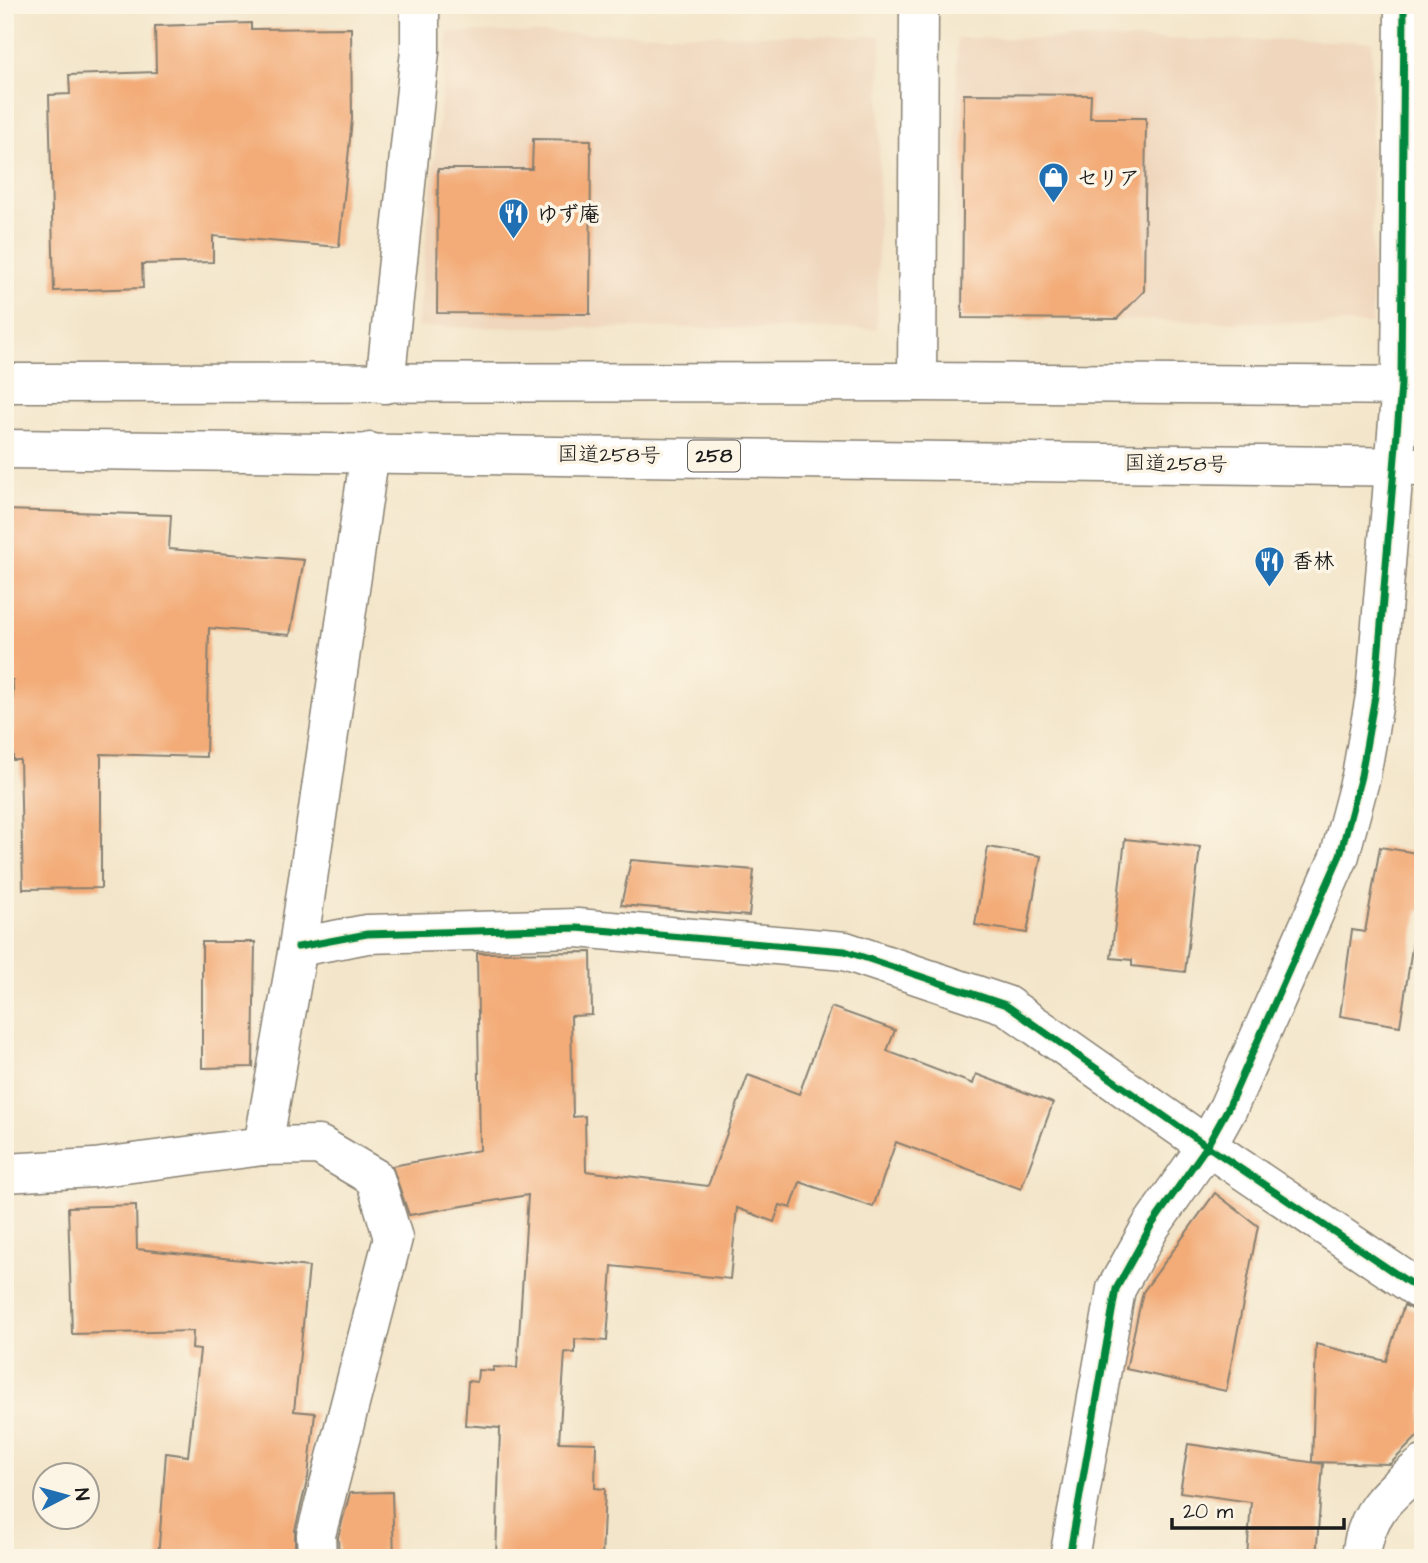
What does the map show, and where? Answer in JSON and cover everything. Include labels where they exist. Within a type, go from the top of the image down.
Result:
[{"type":"main road","points":[[385,384],[420,51],[420,5]]},
{"type":"main road","points":[[917,382],[919,5]]},
{"type":"main road","points":[[1069,1558],[1116,1289],[1151,1226],[1207,1146],[1228,1108],[1340,855],[1361,776],[1408,468],[1412,386],[1404,5]]},
{"type":"main road","points":[[5,383],[917,382],[1412,386]]},
{"type":"main road","name":"国道258号","points":[[5,449],[1408,468]]},
{"type":"main road","points":[[263,1146],[298,947],[370,452]]},
{"type":"main road","points":[[298,947],[367,934],[578,928],[845,951],[1006,1005],[1207,1146],[1423,1292]]},
{"type":"main road","points":[[5,1173],[94,1168],[263,1146],[319,1145],[375,1178],[393,1238],[316,1535],[317,1558]]},
{"type":"main road","points":[[1361,1558],[1363,1532],[1386,1496],[1423,1465]]},
{"type":"shaded area","points":[[448,32],[881,36],[877,329],[417,327]]},
{"type":"shaded area","points":[[957,38],[1372,41],[1372,324],[956,318]]},
{"type":"building","points":[[251,23],[251,29],[351,28],[352,119],[339,247],[213,236],[213,262],[142,264],[143,288],[54,291],[49,95],[70,94],[69,75],[156,72],[155,26]]},
{"type":"building","name":"セリア","points":[[964,94],[1091,95],[1090,118],[1146,118],[1144,291],[1117,319],[962,318]]},
{"type":"building","name":"ゆず庵","points":[[533,139],[591,140],[590,314],[437,313],[438,169],[532,169]]},
{"type":"building","points":[[5,510],[171,515],[169,549],[304,560],[290,635],[209,628],[206,757],[101,754],[101,888],[23,889],[20,760],[13,760],[13,680],[5,680]]},
{"type":"building","points":[[1125,839],[1200,847],[1185,972],[1132,966],[1132,960],[1111,958]]},
{"type":"building","points":[[988,847],[1041,856],[1027,933],[975,925]]},
{"type":"building","points":[[1380,847],[1423,854],[1423,910],[1418,909],[1400,1026],[1340,1016],[1352,930],[1365,932]]},
{"type":"building","points":[[631,860],[754,870],[749,916],[621,905]]},
{"type":"building","points":[[202,942],[255,942],[253,1067],[202,1068]]},
{"type":"building","points":[[591,952],[592,1015],[571,1016],[573,1117],[585,1116],[586,1171],[708,1186],[748,1075],[799,1094],[831,1007],[895,1030],[887,1051],[973,1084],[976,1074],[1053,1103],[1021,1189],[896,1142],[873,1207],[800,1182],[791,1208],[780,1205],[774,1222],[737,1208],[730,1279],[612,1266],[607,1341],[575,1339],[575,1353],[565,1352],[559,1442],[596,1443],[595,1488],[605,1489],[602,1558],[496,1558],[500,1428],[465,1425],[468,1381],[477,1382],[478,1370],[493,1371],[493,1367],[517,1368],[528,1195],[409,1215],[392,1166],[480,1150],[477,953]]},
{"type":"building","points":[[1215,1193],[1258,1226],[1226,1391],[1126,1369],[1143,1292]]},
{"type":"building","points":[[136,1205],[137,1249],[309,1267],[294,1411],[315,1413],[308,1477],[295,1530],[295,1558],[158,1558],[166,1453],[188,1456],[200,1350],[192,1349],[193,1331],[72,1334],[68,1207]]},
{"type":"building","points":[[1404,1305],[1423,1314],[1421,1433],[1390,1464],[1312,1462],[1316,1344],[1386,1361]]},
{"type":"building","points":[[1188,1444],[1323,1464],[1316,1558],[1247,1558],[1251,1502],[1180,1492]]},
{"type":"building","points":[[392,1492],[394,1558],[339,1558],[338,1537],[350,1493]]},
{"type":"cycle path","points":[[1069,1558],[1116,1289],[1151,1226],[1207,1146],[1228,1108],[1340,855],[1361,776],[1375,696],[1401,385],[1404,5]]},
{"type":"cycle path","points":[[298,947],[367,934],[577,928],[845,951],[1006,1005],[1207,1146],[1423,1292]]},
{"type":"place","name":"セリア","points":[[1054,205]]},
{"type":"place","name":"ゆず庵","points":[[514,241]]},
{"type":"place","name":"香林","points":[[1269,588]]}]
